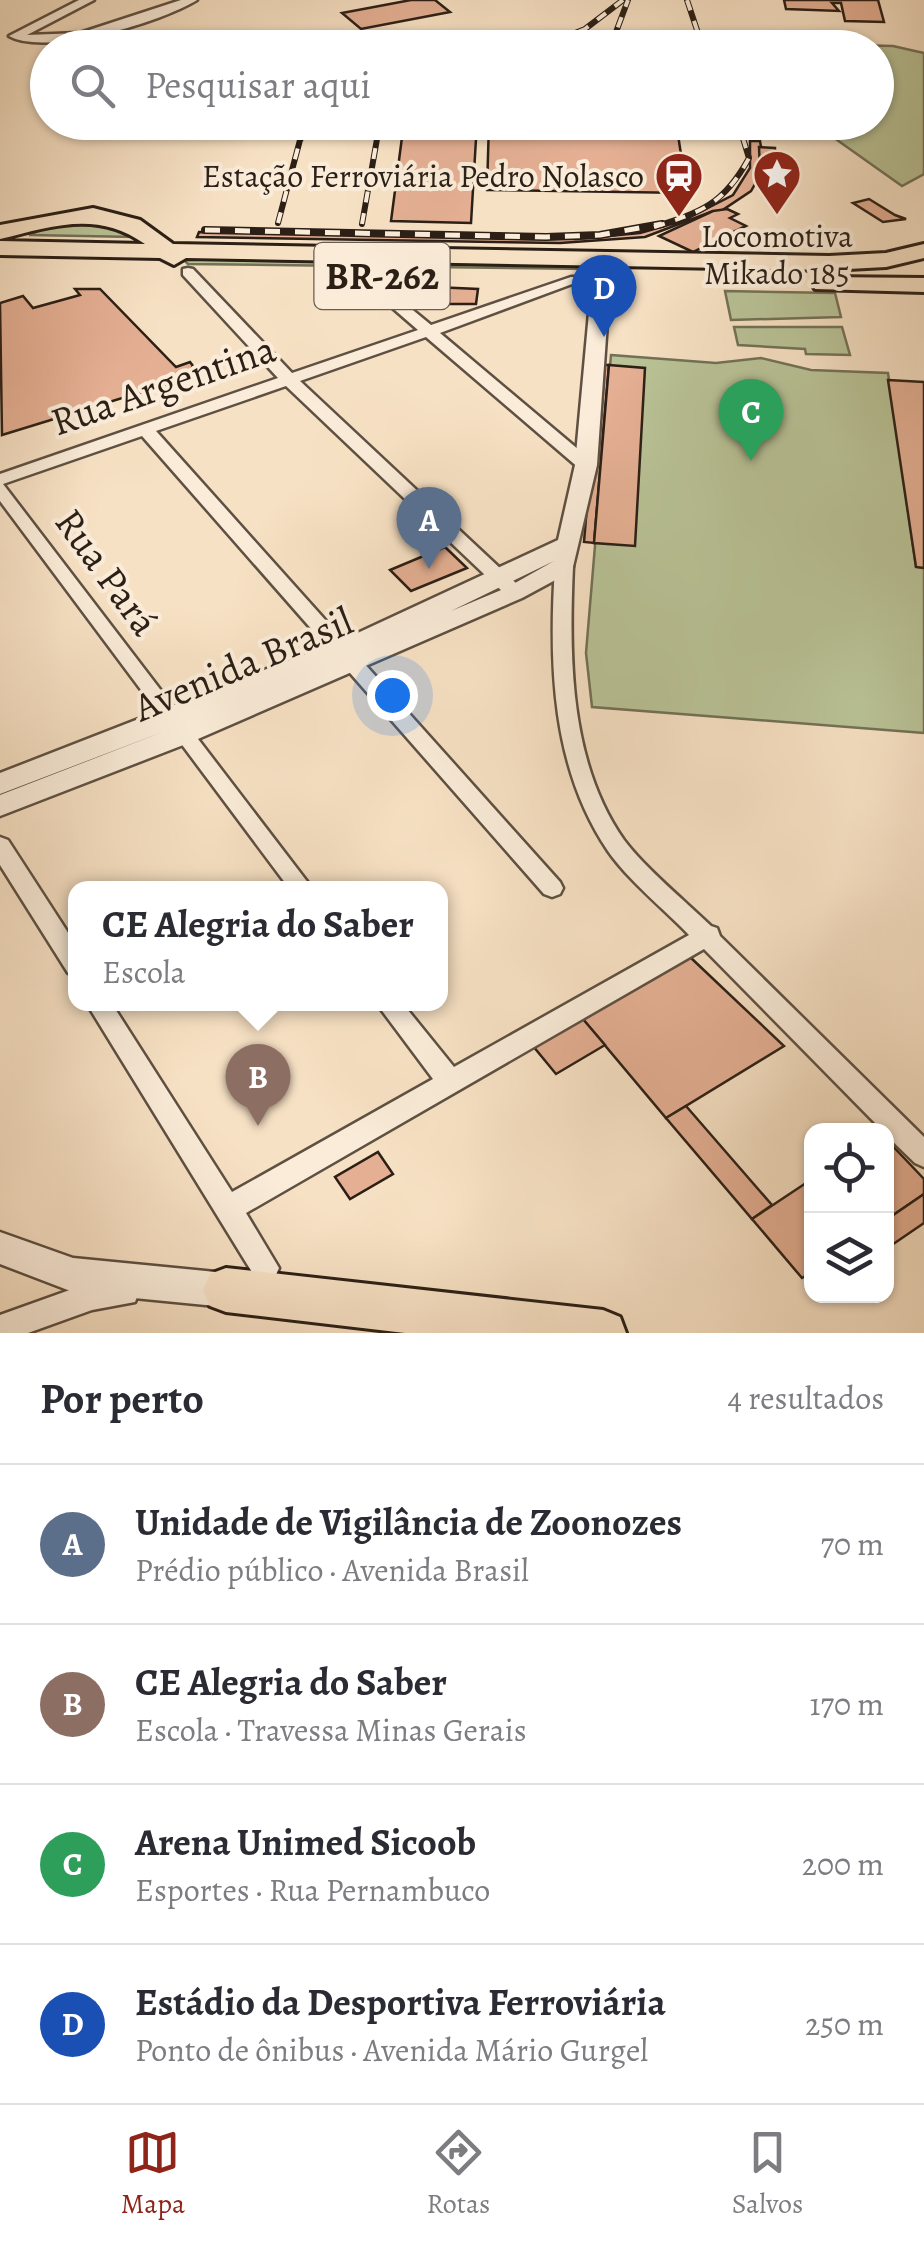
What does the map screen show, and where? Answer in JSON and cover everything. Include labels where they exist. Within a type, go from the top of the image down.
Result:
[{"type":"main road","points":[[7,253],[39,223],[71,214],[106,214],[135,224],[188,272]]},
{"type":"main road","name":"BR-262","points":[[7,253],[188,272],[377,276],[818,262],[881,255],[924,239]]},
{"type":"main road","points":[[818,262],[886,260],[924,251]]},
{"type":"main road","name":"BR-262","points":[[7,253],[169,252],[924,285]]},
{"type":"main road","points":[[818,262],[924,272]]},
{"type":"main road","points":[[846,284],[924,272]]},
{"type":"main road","points":[[246,1279],[602,1333]]},
{"type":"street","points":[[30,39],[16,36],[88,0]]},
{"type":"street","points":[[95,30],[191,0]]},
{"type":"street","points":[[188,272],[287,378],[508,585]]},
{"type":"street","points":[[590,272],[586,464],[565,555],[560,632],[575,764],[592,807],[617,847],[924,1154]]},
{"type":"street","name":"Rua Argentina","points":[[0,480],[590,272]]},
{"type":"street","points":[[377,276],[386,295],[586,464]]},
{"type":"street","points":[[144,428],[552,888]]},
{"type":"street","name":"Rua Pará","points":[[0,489],[295,881]]},
{"type":"street","name":"Avenida Brasil","points":[[0,806],[508,585],[565,555]]},
{"type":"street","name":"Avenida Brasil","points":[[0,784],[176,727]]},
{"type":"street","points":[[0,846],[68,953]]},
{"type":"street","points":[[227,1209],[708,935]]},
{"type":"street","points":[[103,1011],[227,1209],[246,1279]]},
{"type":"street","points":[[395,1011],[450,1082]]},
{"type":"street","points":[[0,1248],[74,1275],[246,1279]]},
{"type":"street","points":[[0,1329],[92,1296],[246,1279]]},
{"type":"green space","points":[[894,46],[924,53],[924,174],[902,186],[837,140],[894,140]]},
{"type":"green space","points":[[102,218],[135,237],[29,235],[56,223]]},
{"type":"green space","points":[[183,259],[584,267],[589,269],[188,264]]},
{"type":"green space","points":[[725,291],[835,293],[841,317],[731,320]]},
{"type":"green space","points":[[734,327],[842,327],[850,355],[738,345]]},
{"type":"green space","points":[[611,355],[716,363],[761,358],[811,370],[888,373],[916,567],[924,568],[924,733],[592,707],[586,653]]},
{"type":"building","points":[[411,0],[435,0],[450,12],[361,29],[342,13]]},
{"type":"building","points":[[784,0],[878,0],[884,22],[845,21],[841,3],[832,3],[839,11],[786,9]]},
{"type":"building","points":[[402,140],[476,140],[471,223],[391,221]]},
{"type":"building","points":[[488,140],[679,140],[687,193],[487,190]]},
{"type":"building","points":[[750,141],[760,141],[761,147],[759,177],[751,191],[718,213],[713,211],[645,237],[560,243],[197,237],[199,232],[576,239],[640,233],[682,221],[733,195],[750,168]]},
{"type":"building","points":[[759,147],[775,148],[776,169],[760,169]]},
{"type":"building","points":[[869,199],[906,219],[883,222],[853,203]]},
{"type":"building","name":"Estação Ferroviária Pedro Nolasco","points":[[727,209],[738,214],[730,218],[746,226],[729,234],[729,247],[705,246],[693,252],[659,236],[713,211]]},
{"type":"building","points":[[411,286],[478,289],[476,304],[408,304]]},
{"type":"building","points":[[75,289],[100,289],[176,367],[190,362],[193,366],[181,380],[2,435],[0,303],[23,296],[33,308],[80,295]]},
{"type":"building","points":[[599,365],[609,365],[594,543],[584,542]]},
{"type":"building","points":[[609,365],[645,368],[635,546],[594,543]]},
{"type":"building","points":[[888,380],[924,382],[924,568],[916,567]]},
{"type":"building","points":[[445,547],[467,568],[411,591],[390,570]]},
{"type":"building","points":[[690,957],[784,1046],[666,1118],[582,1018]]},
{"type":"building","points":[[582,1018],[605,1045],[556,1074],[533,1046]]},
{"type":"building","points":[[686,1106],[772,1205],[752,1219],[666,1118]]},
{"type":"building","points":[[894,1147],[924,1179],[924,1194],[894,1215]]},
{"type":"building","points":[[378,1152],[393,1174],[350,1199],[335,1177]]},
{"type":"building","points":[[804,1184],[804,1277],[802,1278],[752,1219]]},
{"type":"building","points":[[924,1194],[924,1223],[894,1244],[894,1215]]},
{"type":"railway","points":[[583,30],[623,0]]},
{"type":"railway","points":[[617,30],[628,0]]},
{"type":"railway","points":[[687,0],[697,30]]},
{"type":"railway","points":[[278,223],[300,140]]},
{"type":"railway","points":[[362,224],[377,140]]},
{"type":"railway","points":[[654,227],[699,211],[721,196],[749,158],[744,140]]},
{"type":"railway","points":[[205,230],[546,237],[600,235],[662,224]]},
{"type":"place","name":"Locomotiva Mikado 185","points":[[777,216]]},
{"type":"place","name":"Estação Ferroviária Pedro Nolasco","points":[[679,218]]},
{"type":"place","name":"Estádio da Desportiva Ferroviária","points":[[604,337]]},
{"type":"place","name":"Arena Unimed Sicoob","points":[[751,461]]},
{"type":"place","name":"Unidade de Vigilância de Zoonozes","points":[[429,569]]},
{"type":"place","name":"CE Alegria do Saber","points":[[258,1126]]}]
